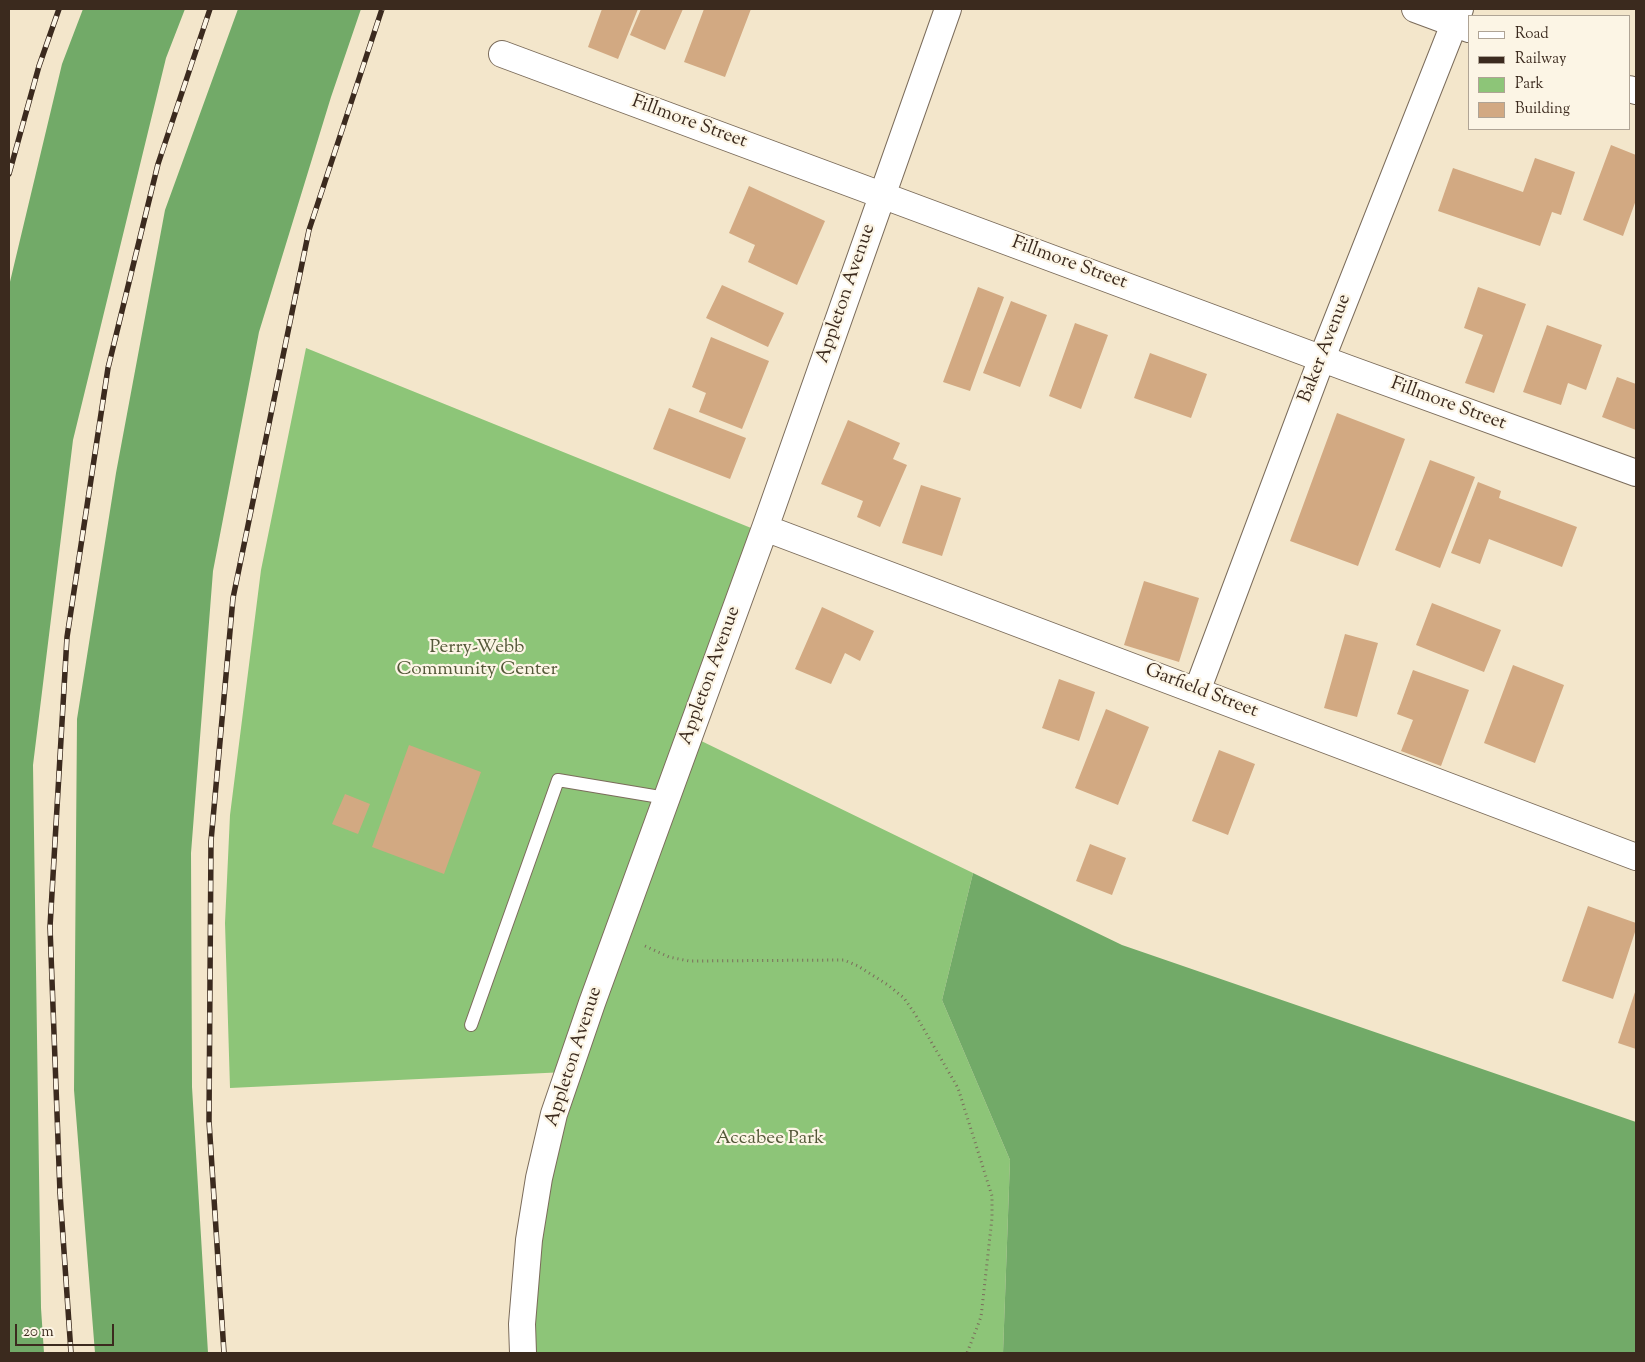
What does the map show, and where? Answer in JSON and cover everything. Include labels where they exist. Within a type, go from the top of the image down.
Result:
[{"type":"street","name":"Appleton Avenue","points":[[524,1353],[522,1324],[529,1240],[539,1178],[554,1114],[666,798],[766,528],[881,195],[948,9]]},
{"type":"street","points":[[1415,9],[1461,20]]},
{"type":"street","name":"Baker Avenue","points":[[1197,691],[1322,358],[1461,20]]},
{"type":"street","name":"Fillmore Street","points":[[502,54],[1636,473]]},
{"type":"street","name":"Garfield Street","points":[[766,528],[1636,856]]},
{"type":"lane","points":[[471,1025],[558,780],[666,798]]},
{"type":"path","points":[[617,934],[669,956],[689,961],[844,960],[858,966],[888,985],[904,998],[958,1088],[992,1196],[992,1218],[981,1317],[967,1353]]},
{"type":"green space","points":[[83,9],[185,9],[166,58],[73,440],[33,765],[41,1308],[44,1353],[9,1353],[9,286],[62,64]]},
{"type":"green space","points":[[238,9],[361,9],[331,97],[259,332],[213,571],[191,853],[192,1087],[208,1353],[95,1353],[74,1090],[77,719],[116,473],[165,210]]},
{"type":"green space","name":"Perry-Webb Community Center","points":[[306,348],[761,532],[566,1072],[230,1088],[225,923],[230,815],[261,570]]},
{"type":"green space","name":"Accabee Park","points":[[691,736],[973,873],[942,1000],[1010,1160],[1003,1353],[523,1353],[539,1178]]},
{"type":"green space","points":[[973,873],[1122,945],[1636,1122],[1636,1353],[1003,1353],[1010,1160],[942,1000]]},
{"type":"building","points":[[602,9],[638,9],[618,59],[588,47]]},
{"type":"building","points":[[641,9],[683,9],[665,50],[630,35]]},
{"type":"building","points":[[704,9],[751,9],[725,77],[684,62]]},
{"type":"building","points":[[1611,145],[1636,155],[1636,200],[1623,236],[1583,220]]},
{"type":"building","points":[[1535,158],[1575,172],[1561,215],[1552,212],[1540,246],[1438,211],[1453,168],[1523,192]]},
{"type":"building","points":[[749,186],[825,221],[797,285],[748,262],[755,245],[729,233]]},
{"type":"building","points":[[722,285],[784,313],[768,347],[706,318]]},
{"type":"building","points":[[978,287],[1004,297],[970,391],[943,382]]},
{"type":"building","points":[[1478,287],[1526,304],[1494,393],[1465,383],[1483,335],[1464,328]]},
{"type":"building","points":[[1011,301],[1047,315],[1020,387],[983,373]]},
{"type":"building","points":[[1075,323],[1108,335],[1081,409],[1049,396]]},
{"type":"building","points":[[1547,325],[1602,345],[1586,390],[1568,383],[1561,405],[1523,392]]},
{"type":"building","points":[[711,337],[769,361],[742,429],[699,412],[706,393],[692,387]]},
{"type":"building","points":[[1150,353],[1207,374],[1191,418],[1134,398]]},
{"type":"building","points":[[1617,377],[1636,384],[1636,430],[1602,417]]},
{"type":"building","points":[[669,408],[746,438],[730,479],[653,449]]},
{"type":"building","points":[[1337,413],[1405,439],[1358,566],[1290,541]]},
{"type":"building","points":[[848,420],[900,443],[893,459],[907,465],[880,527],[857,517],[863,501],[821,484]]},
{"type":"building","points":[[1430,460],[1475,477],[1440,568],[1395,550]]},
{"type":"building","points":[[1478,482],[1501,491],[1499,498],[1577,527],[1562,567],[1489,539],[1480,564],[1451,553]]},
{"type":"building","points":[[921,485],[961,498],[942,556],[902,543]]},
{"type":"building","points":[[1144,581],[1199,598],[1179,662],[1124,645]]},
{"type":"building","points":[[1432,603],[1501,630],[1484,672],[1416,645]]},
{"type":"building","points":[[822,607],[874,631],[860,661],[845,653],[831,684],[795,669]]},
{"type":"building","points":[[1345,634],[1378,643],[1357,717],[1324,708]]},
{"type":"building","points":[[1513,665],[1564,685],[1535,763],[1484,743]]},
{"type":"building","points":[[1413,670],[1469,690],[1441,766],[1401,751],[1413,720],[1397,714]]},
{"type":"building","points":[[1059,679],[1095,692],[1079,741],[1042,728]]},
{"type":"building","points":[[1106,709],[1149,727],[1118,805],[1075,788]]},
{"type":"building","points":[[409,745],[481,772],[444,874],[372,847]]},
{"type":"building","points":[[1219,750],[1255,764],[1228,835],[1192,821]]},
{"type":"building","points":[[345,794],[370,804],[358,834],[332,824]]},
{"type":"building","points":[[1090,844],[1126,858],[1112,895],[1076,881]]},
{"type":"building","points":[[1588,906],[1636,923],[1636,929],[1613,999],[1562,981]]},
{"type":"building","points":[[1636,989],[1636,1049],[1618,1043]]},
{"type":"railway","points":[[9,174],[39,66],[59,9]]},
{"type":"railway","points":[[71,1353],[60,1193],[50,927],[67,637],[108,368],[158,164],[210,9]]},
{"type":"railway","points":[[224,1353],[209,1121],[211,841],[233,598],[309,230],[382,9]]}]
